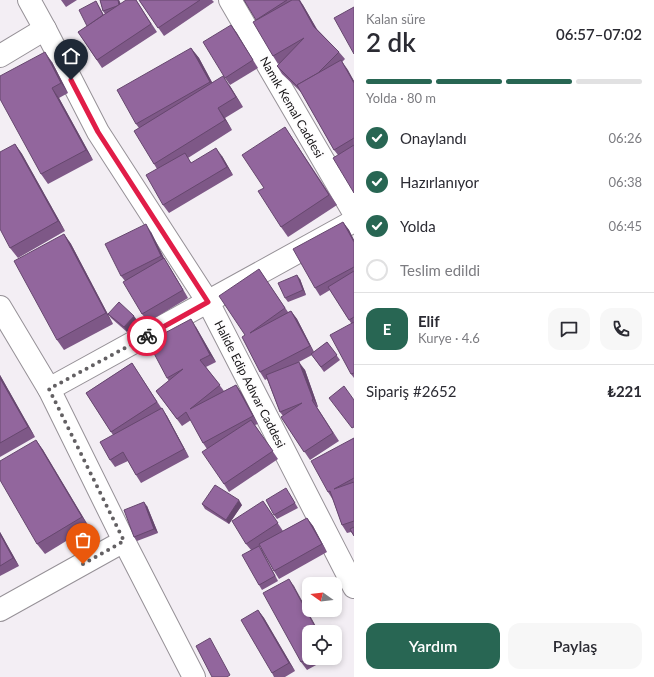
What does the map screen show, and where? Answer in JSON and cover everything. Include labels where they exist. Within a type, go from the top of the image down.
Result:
[{"type":"street","name":"Halide Edip Adıvar Caddesi","points":[[29,0],[98,132],[208,302],[354,587]]},
{"type":"street","name":"Namık Kemal Caddesi","points":[[230,0],[354,213]]},
{"type":"street","points":[[0,56],[45,29]]},
{"type":"street","points":[[49,389],[354,221]]},
{"type":"street","points":[[0,307],[49,389],[124,541],[194,677]]},
{"type":"street","points":[[0,610],[124,541]]},
{"type":"building","points":[[100,0],[118,0],[119,5],[103,11]]},
{"type":"building","points":[[126,0],[136,0],[151,24],[97,60],[78,32]]},
{"type":"building","points":[[139,0],[200,0],[158,28]]},
{"type":"building","points":[[244,0],[287,0],[256,20]]},
{"type":"building","points":[[292,0],[299,0],[314,27],[339,52],[318,73],[297,85],[298,87],[277,66],[304,38],[273,56],[253,22]]},
{"type":"building","points":[[96,1],[103,15],[87,26],[79,10]]},
{"type":"building","points":[[354,7],[354,54],[334,18]]},
{"type":"building","points":[[231,25],[253,60],[225,78],[203,42]]},
{"type":"building","points":[[191,48],[210,82],[136,124],[117,90]]},
{"type":"building","points":[[45,52],[61,83],[52,88],[86,150],[41,174],[0,99],[0,76]]},
{"type":"building","points":[[341,60],[354,83],[354,138],[334,150],[297,85]]},
{"type":"building","points":[[223,76],[236,97],[218,108],[225,120],[154,164],[134,131]]},
{"type":"building","points":[[285,127],[329,195],[281,227],[258,191],[264,188],[242,155]]},
{"type":"building","points":[[15,144],[58,221],[10,248],[0,229],[0,152]]},
{"type":"building","points":[[354,145],[354,193],[333,158]]},
{"type":"building","points":[[216,148],[227,167],[163,205],[146,175],[185,153],[191,163]]},
{"type":"building","points":[[343,222],[354,242],[354,267],[315,288],[293,249]]},
{"type":"building","points":[[146,224],[161,256],[121,276],[105,244]]},
{"type":"building","points":[[64,234],[106,313],[57,340],[14,261]]},
{"type":"building","points":[[164,258],[183,290],[142,314],[123,282]]},
{"type":"building","points":[[259,269],[285,308],[250,333],[291,311],[310,346],[260,372],[242,337],[245,335],[219,296]]},
{"type":"building","points":[[354,271],[354,317],[349,320],[328,287]]},
{"type":"building","points":[[297,275],[303,290],[285,298],[278,283]]},
{"type":"building","points":[[119,302],[134,316],[124,327],[108,314]]},
{"type":"building","points":[[191,319],[210,355],[200,360],[220,385],[190,409],[236,385],[253,416],[203,443],[186,412],[177,419],[156,391],[183,369],[167,378],[148,342]]},
{"type":"building","points":[[354,322],[354,373],[351,374],[330,335]]},
{"type":"building","points":[[327,342],[337,355],[321,367],[311,354]]},
{"type":"building","points":[[299,362],[313,399],[312,400],[333,433],[304,452],[281,417],[302,403],[280,412],[266,375]]},
{"type":"building","points":[[132,363],[157,402],[111,432],[86,393]]},
{"type":"building","points":[[0,378],[28,427],[0,443]]},
{"type":"building","points":[[344,386],[354,400],[354,427],[352,428],[329,398]]},
{"type":"building","points":[[162,408],[184,449],[136,475],[123,452],[110,460],[100,442]]},
{"type":"building","points":[[251,420],[273,451],[224,484],[202,452]]},
{"type":"building","points":[[354,438],[354,478],[334,489],[354,482],[354,521],[342,525],[330,491],[328,492],[311,461]]},
{"type":"building","points":[[36,440],[82,517],[37,544],[0,480],[0,461]]},
{"type":"building","points":[[215,485],[239,500],[226,520],[202,504]]},
{"type":"building","points":[[286,488],[295,503],[274,515],[266,500]]},
{"type":"building","points":[[263,501],[278,523],[246,544],[232,521]]},
{"type":"building","points":[[144,502],[154,529],[134,537],[124,510]]},
{"type":"building","points":[[307,518],[322,544],[274,571],[259,544]]},
{"type":"building","points":[[354,527],[354,536],[350,529]]},
{"type":"building","points":[[0,534],[13,558],[0,566]]},
{"type":"building","points":[[259,546],[275,576],[259,585],[242,555]]},
{"type":"building","points":[[289,579],[302,603],[302,617],[310,617],[314,625],[302,625],[302,662],[301,662],[263,593]]},
{"type":"building","points":[[258,610],[289,663],[272,673],[241,620]]},
{"type":"building","points":[[210,638],[230,675],[227,677],[212,677],[196,646]]},
{"type":"way so far","points":[[83,564],[124,541],[49,389],[147,336]]},
{"type":"route","points":[[71,80],[98,132],[208,302],[147,336]]}]
